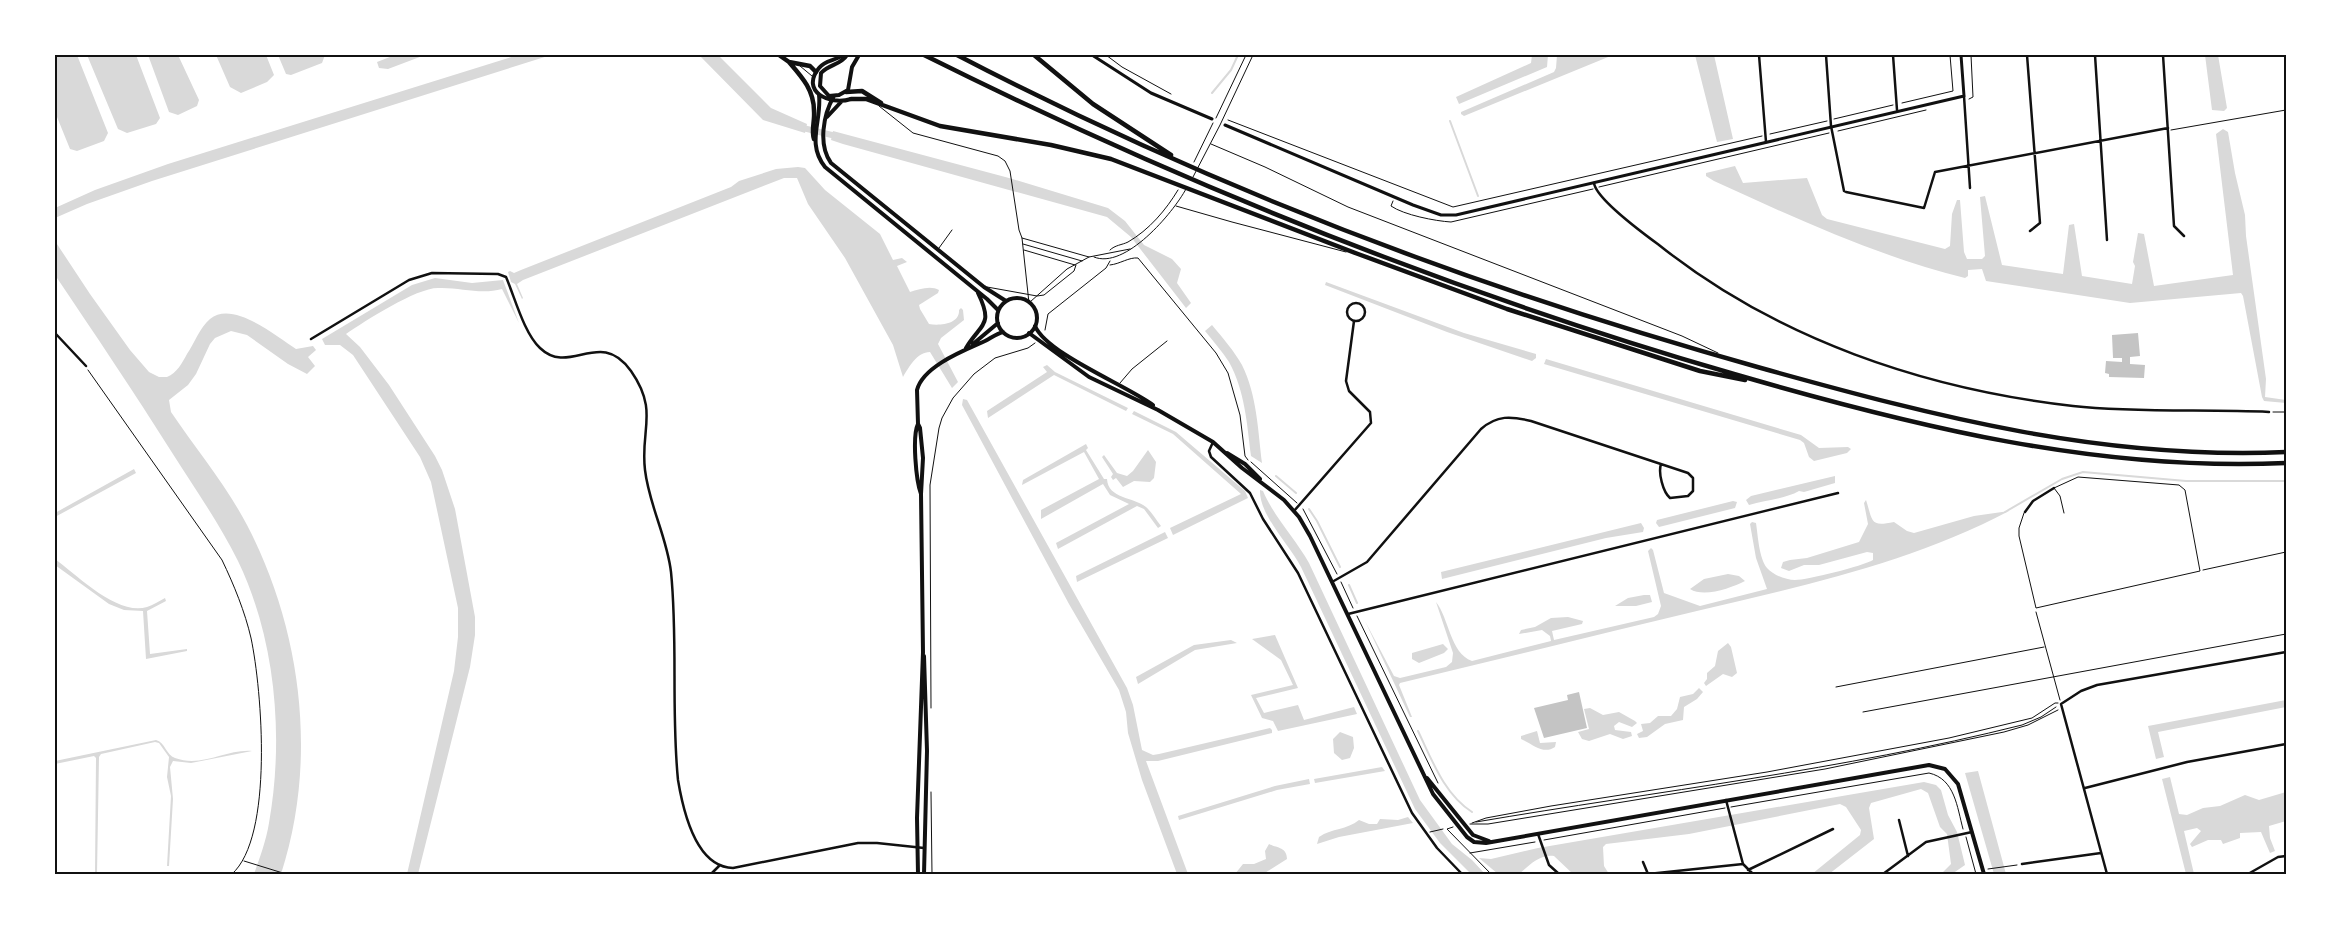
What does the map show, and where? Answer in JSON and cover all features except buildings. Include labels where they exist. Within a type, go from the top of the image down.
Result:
[{"type":"highway","points":[[779,55],[789,62],[809,87],[814,110],[814,137]]},
{"type":"highway","points":[[924,55],[1039,112],[1194,182],[1362,250],[1501,301],[1777,387]]},
{"type":"highway","points":[[956,55],[1070,112],[1189,166],[1344,229],[1429,261],[1628,329],[1877,400],[2057,439],[2154,451],[2202,453],[2286,452]]},
{"type":"highway","points":[[1034,55],[1094,104],[1180,162]]},
{"type":"highway","points":[[789,62],[810,66],[818,74]]},
{"type":"highway","points":[[846,92],[862,91],[884,105]]},
{"type":"highway","points":[[851,99],[864,98],[940,126],[1098,155],[1507,309],[1700,371],[1777,387],[1955,431],[2069,453],[2171,464],[2286,464]]},
{"type":"main road","points":[[848,55],[825,62],[814,79],[815,88],[819,95],[831,101],[841,102],[851,99]]},
{"type":"main road","points":[[859,55],[846,92],[834,96],[831,101],[826,117],[823,138],[826,154],[833,165],[984,286],[1006,301]]},
{"type":"main road","points":[[818,74],[822,90],[834,96]]},
{"type":"main road","points":[[814,126],[819,95]]},
{"type":"main road","points":[[826,117],[841,102]]},
{"type":"main road","points":[[814,137],[816,153],[827,170],[998,310]]},
{"type":"main road","points":[[964,350],[980,330],[986,318],[984,306],[978,293]]},
{"type":"main road","points":[[1019,298],[1029,303],[1036,312],[1035,326],[1029,333],[1016,338],[1003,332],[998,323],[998,310],[1006,301],[1019,298]]},
{"type":"main road","points":[[924,874],[927,750],[923,652],[922,449],[918,424],[918,386],[925,374],[972,345],[998,323]]},
{"type":"main road","points":[[1035,326],[1042,334],[1084,366],[1119,384],[1158,410],[1213,442],[1242,468],[1262,481]]},
{"type":"main road","points":[[972,345],[1003,332]]},
{"type":"main road","points":[[1029,333],[1076,369],[1158,410]]},
{"type":"main road","points":[[1224,451],[1247,462],[1262,481],[1294,511],[1310,536],[1437,800],[1467,837],[1478,843],[1493,842],[1929,765],[1945,769],[1955,779],[1984,874]]},
{"type":"main road","points":[[918,874],[920,694],[923,652]]},
{"type":"street","points":[[1092,55],[1151,93],[1212,119]]},
{"type":"street","points":[[1759,55],[1766,142]]},
{"type":"street","points":[[1826,55],[1830,120],[1844,191],[1924,208],[1935,172],[1968,164],[2168,130]]},
{"type":"street","points":[[1893,55],[1897,110]]},
{"type":"street","points":[[1961,55],[1970,188]]},
{"type":"street","points":[[2027,55],[2040,223],[2030,231]]},
{"type":"street","points":[[2095,55],[2107,240]]},
{"type":"street","points":[[2163,55],[2174,226],[2184,236]]},
{"type":"street","points":[[1224,125],[1382,193],[1441,215],[1456,215],[1897,110],[1964,96]]},
{"type":"street","points":[[1594,183],[1595,188],[1634,225],[1674,257],[1712,283],[1784,324],[1860,358],[1931,380],[1976,391],[2064,405],[2141,410],[2269,412]]},
{"type":"street","points":[[311,339],[409,280],[422,275],[432,273],[498,274],[506,277],[528,330],[541,349],[560,358],[571,358],[596,351],[606,352],[621,360],[632,372],[646,405],[648,416],[644,469],[671,573],[677,766],[681,794],[697,843],[709,860],[719,866],[740,867],[858,843],[924,848]]},
{"type":"street","points":[[1358,303],[1365,308],[1365,316],[1361,320],[1354,321],[1349,318],[1347,310],[1350,305],[1358,303]]},
{"type":"street","points":[[1294,511],[1371,423],[1370,412],[1349,391],[1346,381],[1354,321]]},
{"type":"street","points":[[55,333],[86,366]]},
{"type":"street","points":[[1332,582],[1367,562],[1481,429],[1496,419],[1516,417],[1531,421],[1688,472],[1693,478],[1693,491],[1688,496],[1670,498],[1666,494],[1660,468],[1661,464]]},
{"type":"street","points":[[1213,442],[1209,451],[1211,457],[1250,492],[1263,519],[1298,573],[1412,813],[1437,848],[1462,874]]},
{"type":"street","points":[[2025,512],[2033,501],[2054,488]]},
{"type":"street","points":[[1348,614],[1838,493]]},
{"type":"street","points":[[2107,874],[2061,704],[2075,694],[2097,685],[2286,652]]},
{"type":"street","points":[[2084,788],[2187,762],[2286,744]]},
{"type":"street","points":[[1726,800],[1742,864],[1753,874]]},
{"type":"street","points":[[1899,820],[1908,856]]},
{"type":"street","points":[[1748,870],[1833,830]]},
{"type":"street","points":[[1883,874],[1926,842],[1972,832]]},
{"type":"street","points":[[1538,833],[1547,861],[1559,874]]},
{"type":"street","points":[[2022,864],[2101,853]]},
{"type":"street","points":[[2248,874],[2278,857],[2286,856]]},
{"type":"street","points":[[1643,862],[1648,874],[1742,864]]},
{"type":"street","points":[[711,874],[719,866]]},
{"type":"lane","points":[[1094,257],[1112,259],[1124,255],[1166,218],[1211,144],[1254,55]]},
{"type":"lane","points":[[800,65],[814,79]]},
{"type":"lane","points":[[876,103],[913,133],[998,156],[1006,163],[1011,174],[1015,206],[1024,249],[1029,303]]},
{"type":"lane","points":[[1211,144],[1265,167],[1348,207],[1682,336],[1730,359]]},
{"type":"lane","points":[[1175,206],[1358,254]]},
{"type":"lane","points":[[933,256],[952,230]]},
{"type":"lane","points":[[1022,238],[1089,257],[1130,249]]},
{"type":"lane","points":[[1023,244],[1082,261]]},
{"type":"lane","points":[[1024,249],[1076,265]]},
{"type":"lane","points":[[1029,303],[1040,291],[1067,269],[1089,257]]},
{"type":"lane","points":[[984,286],[1037,296],[1044,295],[1074,271],[1076,265]]},
{"type":"lane","points":[[1115,390],[1132,369],[1167,341]]},
{"type":"lane","points":[[2025,512],[2020,523],[2019,536],[2036,608],[2200,571],[2185,490],[2179,485],[2078,477],[2054,488],[2060,496],[2064,513]]},
{"type":"path","points":[[1106,55],[1122,67],[1171,94]]},
{"type":"path","points":[[1221,107],[1246,55]]},
{"type":"path","points":[[1227,120],[1444,205],[1456,206],[1953,91],[1950,55]]},
{"type":"path","points":[[1964,101],[1973,97],[1971,55]]},
{"type":"path","points":[[1458,221],[1927,110]]},
{"type":"path","points":[[2168,130],[2286,110]]},
{"type":"path","points":[[1111,248],[1137,235]]},
{"type":"path","points":[[1042,334],[1048,314],[1109,265],[1120,264],[1132,258],[1138,258],[1216,353],[1234,386],[1247,462],[1299,505],[1317,533],[1433,775],[1442,788]]},
{"type":"path","points":[[931,711],[930,485],[939,428],[942,418],[953,398],[974,374],[995,358],[1028,348],[1038,339]]},
{"type":"path","points":[[86,366],[222,560],[245,617],[258,674],[262,736],[258,802],[243,861],[232,874]]},
{"type":"path","points":[[2269,412],[2286,412]]},
{"type":"path","points":[[2200,571],[2286,552]]},
{"type":"path","points":[[2036,608],[2035,618],[2046,647],[2061,704]]},
{"type":"path","points":[[1864,712],[2286,634]]},
{"type":"path","points":[[1836,687],[2046,647]]},
{"type":"path","points":[[2055,703],[2061,704],[2041,717],[2022,725],[1894,753],[1676,791],[1469,824],[1486,818],[1542,807],[1758,774],[1949,738],[2027,720],[2040,714],[2055,703]]},
{"type":"path","points":[[1470,854],[1728,810],[1928,773],[1944,779],[1952,791],[1976,874]]},
{"type":"path","points":[[932,790],[932,874]]},
{"type":"path","points":[[1447,828],[1491,874]]},
{"type":"path","points":[[1429,832],[1443,829]]},
{"type":"path","points":[[243,861],[286,874]]},
{"type":"path","points":[[1990,868],[2022,864]]},
{"type":"shaded area","points":[[55,55],[77,55],[108,133],[104,141],[77,151],[70,149],[55,112]]},
{"type":"shaded area","points":[[87,55],[136,55],[160,118],[156,124],[127,133],[118,129]]},
{"type":"shaded area","points":[[148,55],[178,55],[199,100],[197,106],[178,115],[169,112]]},
{"type":"shaded area","points":[[216,55],[266,55],[274,75],[267,82],[241,93],[230,87]]},
{"type":"shaded area","points":[[278,55],[325,55],[322,63],[291,75],[286,74]]},
{"type":"shaded area","points":[[395,55],[425,55],[388,69],[379,68],[377,62]]},
{"type":"shaded area","points":[[518,55],[551,55],[152,181],[87,204],[55,218],[55,208],[95,190],[168,164]]},
{"type":"shaded area","points":[[699,55],[718,55],[771,108],[807,124],[805,133],[763,120]]},
{"type":"shaded area","points":[[1532,55],[1548,55],[1547,67],[1459,104],[1456,97],[1531,63]]},
{"type":"shaded area","points":[[1557,55],[1613,55],[1464,116],[1461,114],[1461,112],[1554,72]]},
{"type":"shaded area","points":[[1695,55],[1714,55],[1733,139],[1717,142]]},
{"type":"shaded area","points":[[2205,55],[2218,55],[2227,108],[2224,111],[2212,110]]},
{"type":"shaded area","points":[[2223,129],[2228,132],[2245,215],[2246,236],[2266,379],[2265,397],[2286,400],[2286,403],[2264,401],[2262,397],[2241,293],[2130,303],[1986,281],[1982,269],[1968,270],[1968,276],[1965,278],[1900,259],[1838,236],[1706,176],[1706,173],[1735,166],[1743,183],[1807,178],[1822,215],[1827,219],[1945,249],[1950,246],[1952,214],[1957,200],[1960,200],[1964,252],[1967,259],[1982,259],[1985,256],[1980,197],[1985,196],[2002,265],[2063,274],[2069,225],[2074,224],[2082,276],[2132,284],[2135,266],[2133,262],[2138,233],[2144,234],[2154,286],[2233,275],[2216,134]]},
{"type":"shaded area","points":[[833,131],[1009,178],[1108,208],[1125,221],[1144,245],[1172,259],[1181,269],[1177,283],[1191,303],[1186,308],[1131,237],[1107,217],[843,144],[831,140]]},
{"type":"shaded area","points":[[805,168],[825,190],[880,234],[893,260],[902,258],[907,262],[897,266],[910,292],[929,288],[939,290],[938,293],[919,305],[929,324],[938,325],[953,321],[958,315],[959,310],[961,308],[963,310],[964,320],[941,338],[938,344],[958,382],[952,388],[930,352],[917,357],[903,377],[893,345],[845,258],[808,204],[797,178],[784,178],[523,280],[517,284],[522,299],[515,284],[511,282],[508,272],[510,271],[514,273],[731,187],[739,181],[776,169]]},
{"type":"shaded area","points":[[55,241],[130,350],[149,372],[159,377],[167,377],[176,370],[203,326],[219,314],[230,314],[254,322],[296,349],[313,346],[316,350],[308,357],[315,366],[307,374],[288,364],[247,335],[231,331],[215,338],[188,385],[169,400],[171,412],[220,481],[247,525],[266,566],[281,608],[292,652],[298,696],[301,741],[299,786],[292,831],[281,874],[254,874],[265,843],[274,791],[276,724],[268,656],[261,623],[251,591],[231,547],[215,519],[55,275]]},
{"type":"shaded area","points":[[435,278],[472,283],[503,280],[519,323],[502,289],[478,291],[438,288],[429,289],[404,299],[346,334],[360,347],[389,385],[442,470],[455,509],[475,617],[475,635],[470,667],[418,874],[407,874],[454,671],[458,637],[458,608],[431,482],[420,457],[353,355],[340,345],[325,345],[322,339],[412,285]]},
{"type":"shaded area","points":[[1326,282],[1464,333],[1536,354],[1536,358],[1532,361],[1447,332],[1325,285]]},
{"type":"shaded area","points":[[1212,325],[1242,365],[1251,388],[1262,463],[1251,456],[1239,384],[1229,362],[1205,331]]},
{"type":"shaded area","points":[[1546,359],[1801,435],[1819,448],[1848,447],[1851,449],[1847,453],[1814,461],[1809,457],[1804,443],[1800,440],[1544,364]]},
{"type":"shaded area","points":[[1047,365],[1055,372],[1128,408],[1126,411],[1054,375],[988,418],[987,411],[1047,372],[1043,367]]},
{"type":"shaded area","points":[[963,399],[967,400],[1127,688],[1133,705],[1142,750],[1153,755],[1270,728],[1272,730],[1272,733],[1158,761],[1146,761],[1188,874],[1177,874],[1142,780],[1128,733],[1126,712],[1119,690],[1069,604],[962,405]]},
{"type":"shaded area","points":[[1134,411],[1176,432],[1245,491],[1248,498],[1173,535],[1170,528],[1241,494],[1173,434],[1132,414]]},
{"type":"shaded area","points":[[1086,444],[1088,448],[1086,450],[1104,479],[1107,479],[1108,486],[1122,497],[1146,507],[1161,526],[1158,528],[1144,509],[1137,506],[1058,549],[1056,543],[1129,504],[1110,495],[1103,484],[1041,519],[1041,510],[1099,479],[1084,452],[1022,485],[1023,480]]},
{"type":"shaded area","points":[[1148,450],[1156,462],[1154,478],[1150,482],[1134,481],[1123,487],[1116,478],[1113,480],[1111,477],[1113,474],[1102,457],[1104,455],[1117,473],[1127,476],[1133,471]]},
{"type":"shaded area","points":[[134,469],[136,473],[55,517],[55,513]]},
{"type":"shaded area","points":[[1835,476],[1835,483],[1804,492],[1799,491],[1781,498],[1749,505],[1746,500],[1751,496]]},
{"type":"shaded area","points":[[1260,490],[1263,491],[1273,510],[1309,563],[1420,800],[1452,844],[1472,860],[1485,874],[1471,874],[1440,843],[1415,809],[1301,567],[1264,509]]},
{"type":"shaded area","points":[[1866,500],[1872,518],[1876,523],[1894,522],[1907,531],[1914,533],[1974,516],[2009,511],[1973,529],[1935,544],[1858,570],[1780,591],[1400,683],[1399,685],[1412,717],[1410,717],[1365,621],[1394,676],[1400,678],[1446,667],[1452,662],[1453,653],[1436,602],[1454,643],[1465,657],[1472,661],[1551,641],[1550,636],[1542,630],[1519,634],[1521,630],[1535,627],[1551,618],[1568,617],[1583,621],[1582,624],[1552,631],[1554,640],[1654,617],[1658,614],[1661,606],[1648,551],[1651,548],[1664,593],[1700,606],[1767,589],[1756,558],[1750,524],[1752,522],[1756,523],[1759,547],[1764,564],[1773,573],[1784,578],[1795,580],[1811,578],[1873,560],[1873,553],[1867,552],[1819,565],[1804,565],[1789,571],[1781,568],[1783,562],[1807,558],[1859,542],[1868,524],[1864,503]]},
{"type":"shaded area","points":[[1733,501],[1737,502],[1735,508],[1659,527],[1656,523],[1657,520]]},
{"type":"shaded area","points":[[1641,523],[1644,528],[1643,532],[1606,538],[1442,579],[1441,572]]},
{"type":"shaded area","points":[[1165,532],[1168,538],[1077,582],[1076,576]]},
{"type":"shaded area","points":[[55,559],[86,584],[123,606],[147,607],[165,598],[166,601],[147,611],[150,654],[187,649],[187,651],[146,659],[143,611],[124,610],[109,604],[55,565]]},
{"type":"shaded area","points":[[1728,574],[1739,576],[1745,581],[1725,589],[1710,592],[1696,592],[1690,589],[1704,579]]},
{"type":"shaded area","points":[[1650,595],[1652,602],[1636,606],[1615,606],[1628,598]]},
{"type":"shaded area","points":[[1275,635],[1298,688],[1256,698],[1264,713],[1298,705],[1304,720],[1354,707],[1357,714],[1278,731],[1273,721],[1262,718],[1251,695],[1293,685],[1281,660],[1252,639]]},
{"type":"shaded area","points":[[1231,640],[1237,643],[1195,650],[1138,684],[1136,677],[1194,645]]},
{"type":"shaded area","points":[[1728,643],[1731,647],[1737,673],[1732,677],[1723,674],[1706,686],[1704,683],[1707,679],[1707,673],[1715,666],[1718,651]]},
{"type":"shaded area","points":[[1443,644],[1448,649],[1444,653],[1419,663],[1412,659],[1412,653]]},
{"type":"shaded area","points":[[1699,688],[1703,692],[1697,699],[1684,707],[1683,720],[1665,724],[1647,737],[1639,738],[1637,734],[1643,731],[1641,724],[1650,723],[1658,716],[1671,716],[1677,709],[1680,697],[1693,694]]},
{"type":"shaded area","points":[[2286,700],[2286,707],[2158,732],[2164,757],[2156,759],[2148,726]]},
{"type":"shaded area","points":[[1590,708],[1603,715],[1619,712],[1635,721],[1637,723],[1632,727],[1619,722],[1614,726],[1615,730],[1631,732],[1632,736],[1623,739],[1610,734],[1589,741],[1582,739],[1578,732],[1589,729],[1584,709]]},
{"type":"shaded area","points":[[1537,731],[1540,743],[1556,742],[1555,747],[1546,750],[1521,739],[1521,736]]},
{"type":"shaded area","points":[[1340,732],[1353,737],[1354,748],[1350,758],[1342,760],[1334,753],[1333,739]]},
{"type":"shaded area","points":[[156,740],[162,743],[172,756],[185,760],[204,760],[242,751],[252,751],[191,763],[173,761],[170,767],[173,799],[169,866],[167,866],[171,796],[167,777],[169,757],[159,743],[155,742],[101,754],[99,757],[97,874],[95,874],[96,758],[94,756],[55,764],[55,761]]},
{"type":"shaded area","points":[[1382,767],[1385,771],[1315,783],[1314,779]]},
{"type":"shaded area","points":[[1978,771],[2006,874],[1994,874],[1965,773]]},
{"type":"shaded area","points":[[2170,777],[2179,814],[2187,815],[2203,808],[2220,806],[2245,795],[2259,800],[2286,792],[2286,821],[2269,826],[2270,838],[2275,851],[2270,853],[2261,832],[2240,833],[2240,838],[2223,844],[2221,840],[2208,840],[2192,847],[2190,844],[2201,831],[2197,828],[2184,831],[2194,874],[2186,874],[2162,779]]},
{"type":"shaded area","points":[[1309,779],[1310,784],[1277,790],[1179,820],[1178,816],[1275,786]]},
{"type":"shaded area","points":[[1924,782],[1936,785],[1941,790],[1948,815],[1957,832],[1965,865],[1952,874],[1941,874],[1951,864],[1947,834],[1940,827],[1928,793],[1921,789],[1871,803],[1869,808],[1874,839],[1829,874],[1812,874],[1860,835],[1861,830],[1846,807],[1840,804],[1689,834],[1606,844],[1603,847],[1604,866],[1609,874],[1573,874],[1554,856],[1549,856],[1535,861],[1519,874],[1498,874],[1479,858],[1491,859],[1538,848]]},
{"type":"shaded area","points":[[1408,817],[1413,823],[1339,837],[1317,844],[1319,837],[1324,834],[1350,826],[1359,820],[1369,824],[1377,824],[1380,819],[1398,820]]},
{"type":"shaded area","points":[[1269,844],[1281,848],[1287,855],[1287,859],[1263,874],[1235,874],[1243,864],[1254,864],[1266,859],[1265,851]]},
{"type":"waterway","points":[[1212,93],[1231,70],[1238,55]]},
{"type":"waterway","points":[[1450,121],[1478,196]]},
{"type":"waterway","points":[[803,128],[840,137]]},
{"type":"waterway","points":[[2005,512],[2062,479],[2083,472],[2186,481],[2286,481]]},
{"type":"waterway","points":[[1276,476],[1296,493]]},
{"type":"waterway","points":[[1309,509],[1340,567]]},
{"type":"waterway","points":[[1349,585],[1357,603]]},
{"type":"waterway","points":[[1418,731],[1446,786],[1462,805],[1472,812]]}]
